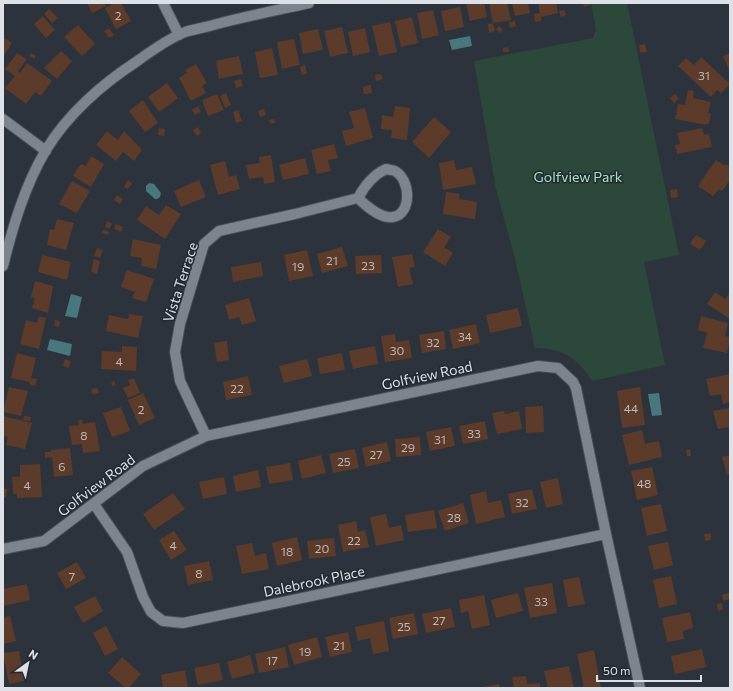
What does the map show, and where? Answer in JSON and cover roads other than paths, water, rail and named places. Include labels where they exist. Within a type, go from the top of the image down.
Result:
[{"type":"street","points":[[163,3],[179,35]]},
{"type":"street","points":[[3,266],[12,228],[20,206],[46,151],[70,120],[102,86],[151,51],[186,32],[309,3]]},
{"type":"street","points":[[3,119],[46,151]]},
{"type":"street","points":[[386,169],[396,172],[403,179],[408,189],[407,200],[403,211],[394,218],[385,217],[366,206],[358,198],[370,180],[379,172],[386,169]]},
{"type":"street","name":"Vista Terrace","points":[[206,436],[180,381],[175,352],[180,324],[204,244],[219,231],[358,198]]},
{"type":"street","name":"Golfview Road","points":[[3,549],[44,541],[143,466],[206,436],[538,366],[558,368],[573,382],[576,388],[640,688]]},
{"type":"street","name":"Dalebrook Place","points":[[94,504],[127,552],[142,597],[151,612],[163,621],[183,623],[606,534]]},
{"type":"water","points":[[470,36],[472,46],[452,50],[449,40]]},
{"type":"water","points":[[149,183],[154,184],[161,193],[160,197],[157,199],[146,191],[146,186]]},
{"type":"water","points":[[71,294],[82,297],[77,318],[65,316]]},
{"type":"water","points":[[50,339],[72,344],[70,356],[47,350]]},
{"type":"water","points":[[659,393],[662,415],[652,416],[648,394]]},
{"type":"park label","name":"Golfview Park","points":[[578,176]]}]
